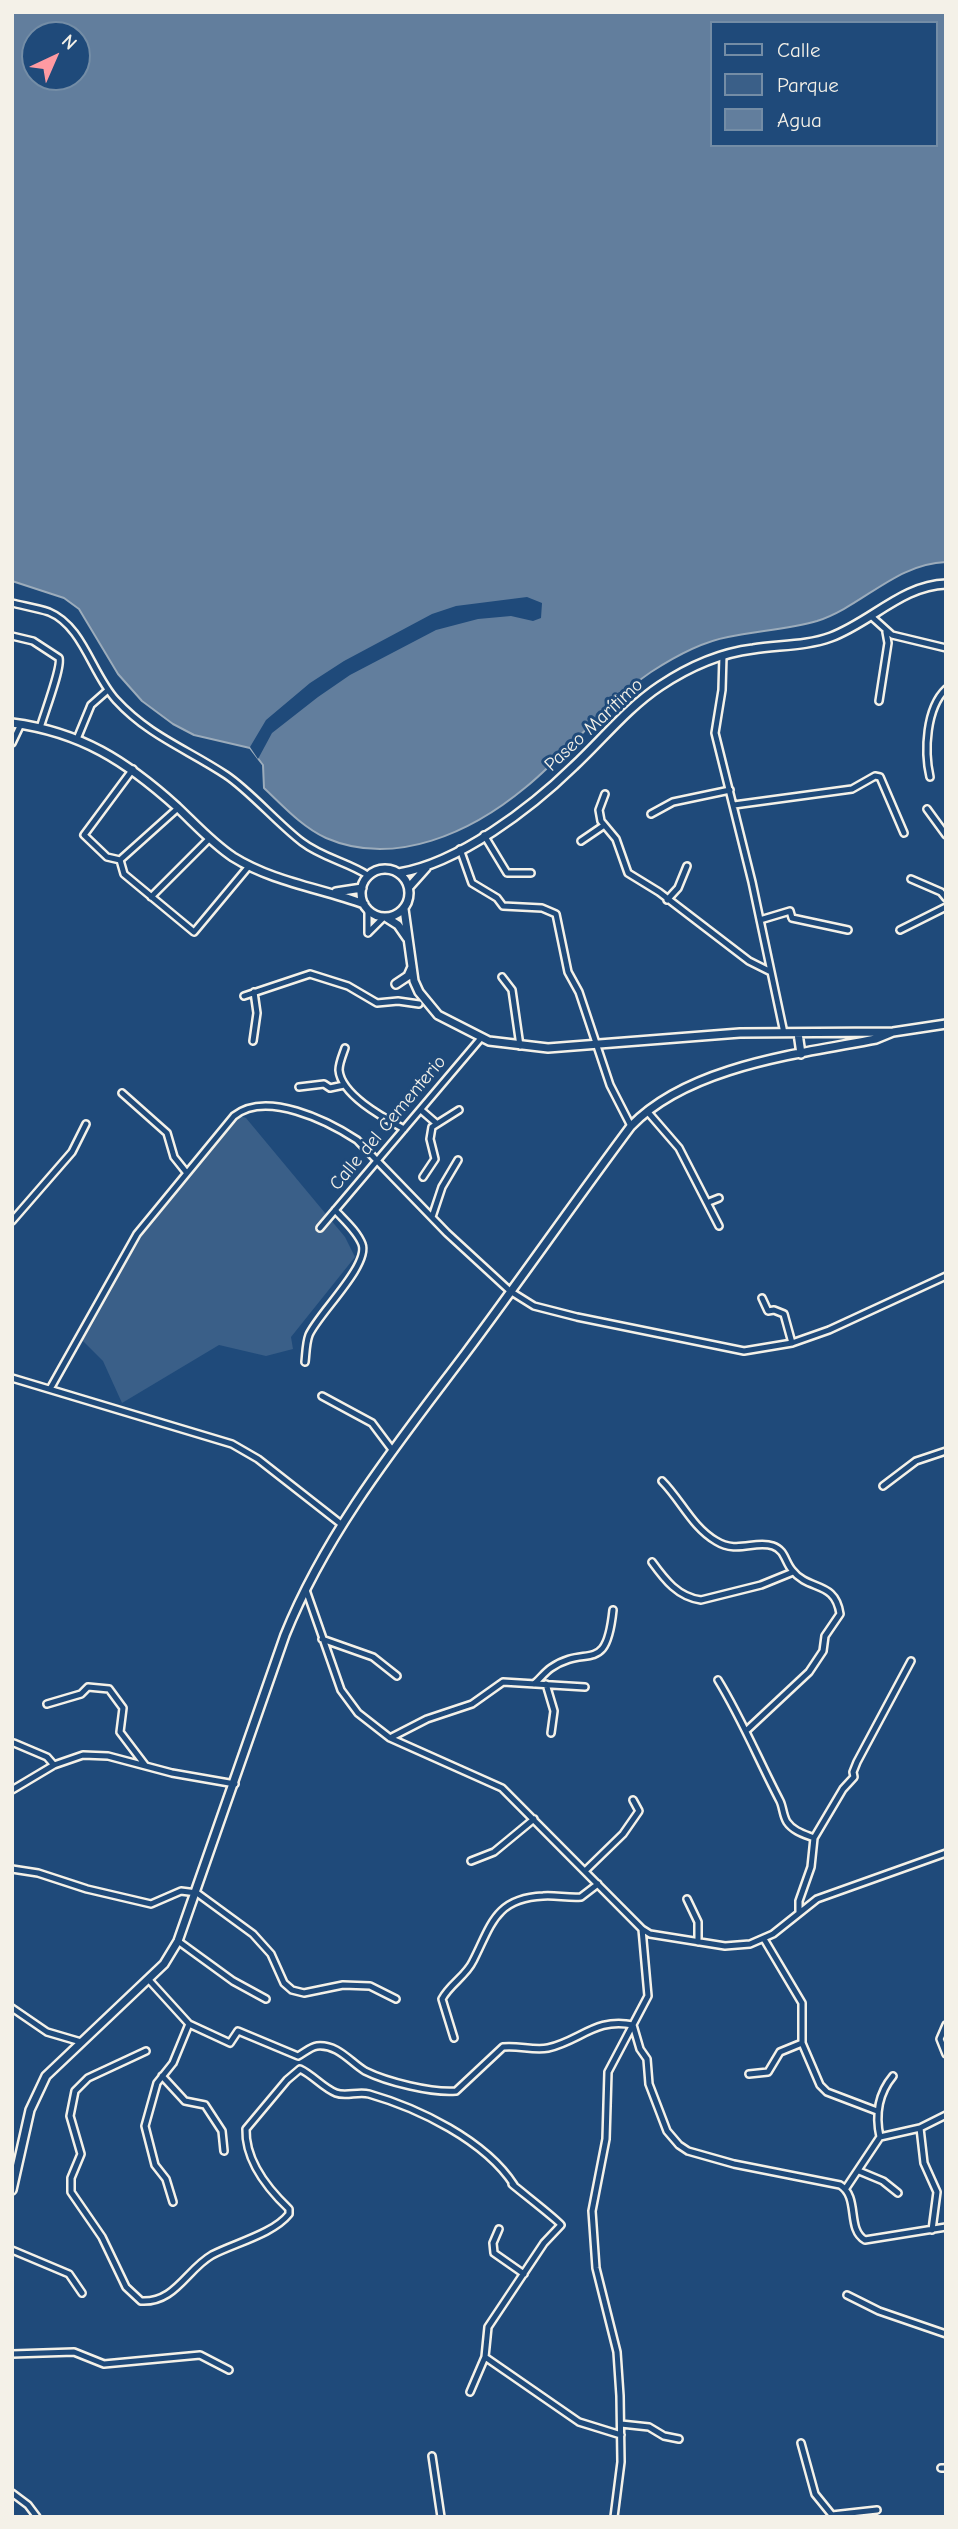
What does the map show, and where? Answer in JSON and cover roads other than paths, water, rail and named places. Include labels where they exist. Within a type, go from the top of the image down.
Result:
[{"type":"main road","name":"Paseo Marítimo","points":[[399,873],[432,863],[460,849],[532,803],[660,686],[723,655],[829,638],[872,617],[913,590],[946,584]]},
{"type":"main road","points":[[12,723],[77,739],[133,769],[209,839],[248,866],[366,907],[402,930],[409,942]]},
{"type":"main road","name":"Paseo Marítimo","points":[[409,887],[432,863]]},
{"type":"main road","points":[[366,907],[362,888],[369,876],[385,869],[399,873],[409,887],[409,898],[404,909],[416,987],[438,1015],[481,1038],[520,1046],[784,1033],[893,1032],[946,1024]]},
{"type":"main road","points":[[328,893],[362,888]]},
{"type":"main road","points":[[385,918],[404,909]]},
{"type":"main road","points":[[396,984],[408,976],[412,967]]},
{"type":"main road","points":[[12,2190],[15,2166],[36,2091],[46,2076],[149,1980],[164,1964],[178,1941],[305,1586],[341,1524],[631,1126],[647,1111],[679,1093],[733,1070],[876,1039],[893,1032]]},
{"type":"main road","points":[[798,1033],[801,1054]]},
{"type":"street","points":[[12,603],[49,612],[68,625],[108,690],[132,717],[166,742],[227,776],[302,842],[369,876]]},
{"type":"street","points":[[872,617],[886,632],[946,648]]},
{"type":"street","points":[[879,701],[888,643],[886,632]]},
{"type":"street","points":[[12,636],[33,641],[60,657],[61,668],[50,692],[40,728]]},
{"type":"street","points":[[723,655],[715,733],[734,805],[784,1033]]},
{"type":"street","points":[[930,776],[926,761],[930,723],[941,694],[946,689]]},
{"type":"street","points":[[77,739],[91,705],[108,690]]},
{"type":"street","points":[[12,743],[21,724]]},
{"type":"street","points":[[120,860],[107,857],[84,835],[133,769]]},
{"type":"street","points":[[734,805],[852,789],[875,776],[880,777],[904,834]]},
{"type":"street","points":[[651,814],[673,802],[730,790]]},
{"type":"street","points":[[605,794],[599,810],[603,826],[616,839],[628,873],[749,961],[771,971]]},
{"type":"street","points":[[120,860],[178,808]]},
{"type":"street","points":[[927,809],[946,835]]},
{"type":"street","points":[[580,841],[603,826]]},
{"type":"street","points":[[484,835],[507,873],[531,873]]},
{"type":"street","points":[[151,897],[209,839]]},
{"type":"street","points":[[460,849],[472,883],[497,898],[503,906],[542,908],[556,914],[565,964],[579,992],[594,1044],[631,1126]]},
{"type":"street","points":[[120,860],[124,874],[194,932],[248,866]]},
{"type":"street","points":[[667,900],[684,878],[687,866]]},
{"type":"street","points":[[911,879],[937,889],[946,898]]},
{"type":"street","points":[[366,907],[368,933],[385,918]]},
{"type":"street","points":[[900,930],[946,907]]},
{"type":"street","points":[[760,920],[790,911],[792,918],[848,930]]},
{"type":"street","points":[[244,996],[294,977],[313,974],[348,986],[377,1003],[398,1001],[419,1004]]},
{"type":"street","points":[[502,978],[512,990],[520,1046]]},
{"type":"street","points":[[253,1041],[257,1013],[254,992]]},
{"type":"street","name":"Calle del Cementerio","points":[[320,1228],[481,1038]]},
{"type":"street","points":[[345,1048],[340,1070],[345,1085],[372,1111],[404,1129]]},
{"type":"street","points":[[299,1087],[324,1084],[330,1088],[345,1085]]},
{"type":"street","points":[[122,1093],[167,1133],[174,1157],[186,1172]]},
{"type":"street","points":[[50,1390],[137,1234],[234,1116],[247,1108],[282,1108],[322,1120],[357,1140],[432,1217],[510,1291],[522,1300],[556,1312],[744,1351],[792,1343],[829,1330],[946,1276]]},
{"type":"street","points":[[421,1110],[436,1123]]},
{"type":"street","points":[[423,1177],[435,1159],[430,1139],[432,1127],[459,1110]]},
{"type":"street","points":[[647,1111],[679,1148],[719,1226]]},
{"type":"street","points":[[12,1221],[72,1152],[86,1124]]},
{"type":"street","points":[[432,1217],[442,1187],[458,1160]]},
{"type":"street","points":[[709,1202],[719,1198]]},
{"type":"street","points":[[305,1362],[309,1336],[338,1297],[363,1255],[362,1244],[356,1234],[335,1210]]},
{"type":"street","points":[[762,1298],[768,1311],[784,1314],[792,1343]]},
{"type":"street","points":[[12,1378],[232,1444],[258,1459],[341,1524]]},
{"type":"street","points":[[321,1396],[372,1423],[393,1451]]},
{"type":"street","points":[[883,1486],[916,1461],[946,1451]]},
{"type":"street","points":[[662,1481],[696,1525],[718,1542],[743,1548],[770,1545],[777,1547],[793,1572],[804,1581],[827,1590],[839,1602],[840,1614],[825,1636],[823,1651],[809,1672],[747,1730]]},
{"type":"street","points":[[652,1562],[677,1591],[691,1599],[701,1600],[761,1585],[793,1572]]},
{"type":"street","points":[[305,1586],[322,1639],[348,1701],[370,1725],[390,1738],[493,1783],[534,1819],[642,1929],[658,1937],[738,1946],[764,1939],[817,1899],[946,1853]]},
{"type":"street","points":[[534,1684],[554,1666],[592,1656],[604,1647],[611,1632],[613,1610]]},
{"type":"street","points":[[322,1639],[373,1657],[397,1676]]},
{"type":"street","points":[[799,1912],[799,1901],[811,1867],[814,1838],[838,1797],[854,1777],[853,1772],[911,1661]]},
{"type":"street","points":[[718,1680],[747,1730],[770,1786],[781,1803],[786,1822],[798,1832],[814,1838]]},
{"type":"street","points":[[390,1738],[427,1719],[472,1704],[496,1685],[546,1684],[585,1687]]},
{"type":"street","points":[[546,1684],[554,1711],[551,1733]]},
{"type":"street","points":[[47,1704],[80,1694],[88,1687],[110,1689],[123,1708],[120,1732],[145,1765]]},
{"type":"street","points":[[14,1743],[47,1757],[54,1765]]},
{"type":"street","points":[[12,1790],[54,1765],[83,1755],[108,1756],[236,1784]]},
{"type":"street","points":[[585,1871],[631,1824],[639,1811],[633,1800]]},
{"type":"street","points":[[471,1861],[494,1852],[534,1819]]},
{"type":"street","points":[[12,1869],[38,1873],[86,1889],[151,1904],[181,1891],[197,1893],[253,1934],[276,1962],[284,1983],[292,1990],[304,1993],[343,1985],[370,1986],[396,1999]]},
{"type":"street","points":[[454,2038],[442,1999],[472,1963],[491,1923],[501,1909],[508,1904],[539,1896],[581,1897],[598,1884]]},
{"type":"street","points":[[687,1899],[698,1922],[698,1942]]},
{"type":"street","points":[[614,2517],[621,2435],[617,2353],[596,2268],[592,2211],[606,2139],[608,2072],[648,1996],[642,1929]]},
{"type":"street","points":[[764,1939],[802,2003],[802,2043],[810,2066],[827,2092],[877,2111]]},
{"type":"street","points":[[178,1941],[233,1981],[266,1999]]},
{"type":"street","points":[[149,1980],[189,2024],[230,2043],[238,2031],[298,2056],[313,2047],[326,2047],[350,2058],[369,2072],[427,2090],[456,2091],[503,2047],[549,2048],[601,2025],[633,2025]]},
{"type":"street","points":[[12,2008],[47,2032],[81,2042]]},
{"type":"street","points":[[173,2202],[166,2179],[155,2165],[145,2131],[155,2101],[155,2090],[173,2063],[189,2024]]},
{"type":"street","points":[[633,2025],[640,2049],[647,2059],[649,2084],[667,2131],[688,2151],[734,2164],[831,2181],[846,2188],[861,2238],[872,2241],[946,2227]]},
{"type":"street","points":[[946,2025],[940,2039],[946,2054]]},
{"type":"street","points":[[749,2074],[768,2072],[780,2052],[802,2043]]},
{"type":"street","points":[[146,2051],[88,2078],[75,2091],[70,2116],[81,2154],[71,2178],[71,2192],[102,2237],[126,2287],[141,2301],[162,2299],[213,2255],[254,2236],[289,2214],[289,2209],[262,2180],[246,2135],[248,2125],[296,2070]]},
{"type":"street","points":[[291,2054],[296,2070]]},
{"type":"street","points":[[296,2070],[304,2071],[337,2093],[369,2094],[424,2114],[484,2154],[538,2208],[558,2219],[561,2225],[488,2327],[485,2357],[470,2392]]},
{"type":"street","points":[[846,2188],[880,2137],[877,2111],[885,2086],[893,2076]]},
{"type":"street","points":[[162,2077],[185,2101],[205,2105],[222,2131],[224,2151]]},
{"type":"street","points":[[880,2137],[920,2128],[946,2115]]},
{"type":"street","points":[[920,2128],[925,2163],[937,2192],[932,2230]]},
{"type":"street","points":[[859,2171],[883,2181],[898,2193]]},
{"type":"street","points":[[506,2178],[514,2185]]},
{"type":"street","points":[[499,2230],[493,2243],[494,2253],[524,2274]]},
{"type":"street","points":[[12,2250],[72,2276],[82,2292]]},
{"type":"street","points":[[847,2295],[879,2311],[946,2334]]},
{"type":"street","points":[[12,2354],[74,2352],[104,2364],[200,2355],[229,2370]]},
{"type":"street","points":[[485,2357],[579,2422],[621,2435]]},
{"type":"street","points":[[621,2424],[649,2427],[664,2436],[679,2439]]},
{"type":"street","points":[[801,2443],[815,2494],[832,2516],[877,2510]]},
{"type":"street","points":[[432,2456],[441,2517]]},
{"type":"street","points":[[12,2493],[28,2505],[37,2517]]},
{"type":"water","points":[[12,12],[946,12],[946,562],[911,570],[817,621],[718,639],[688,651],[660,666],[634,685],[526,787],[482,818],[432,841],[379,849],[352,846],[326,838],[309,828],[264,788],[263,765],[250,748],[194,735],[173,724],[142,701],[118,674],[79,609],[64,598],[12,581]]}]
